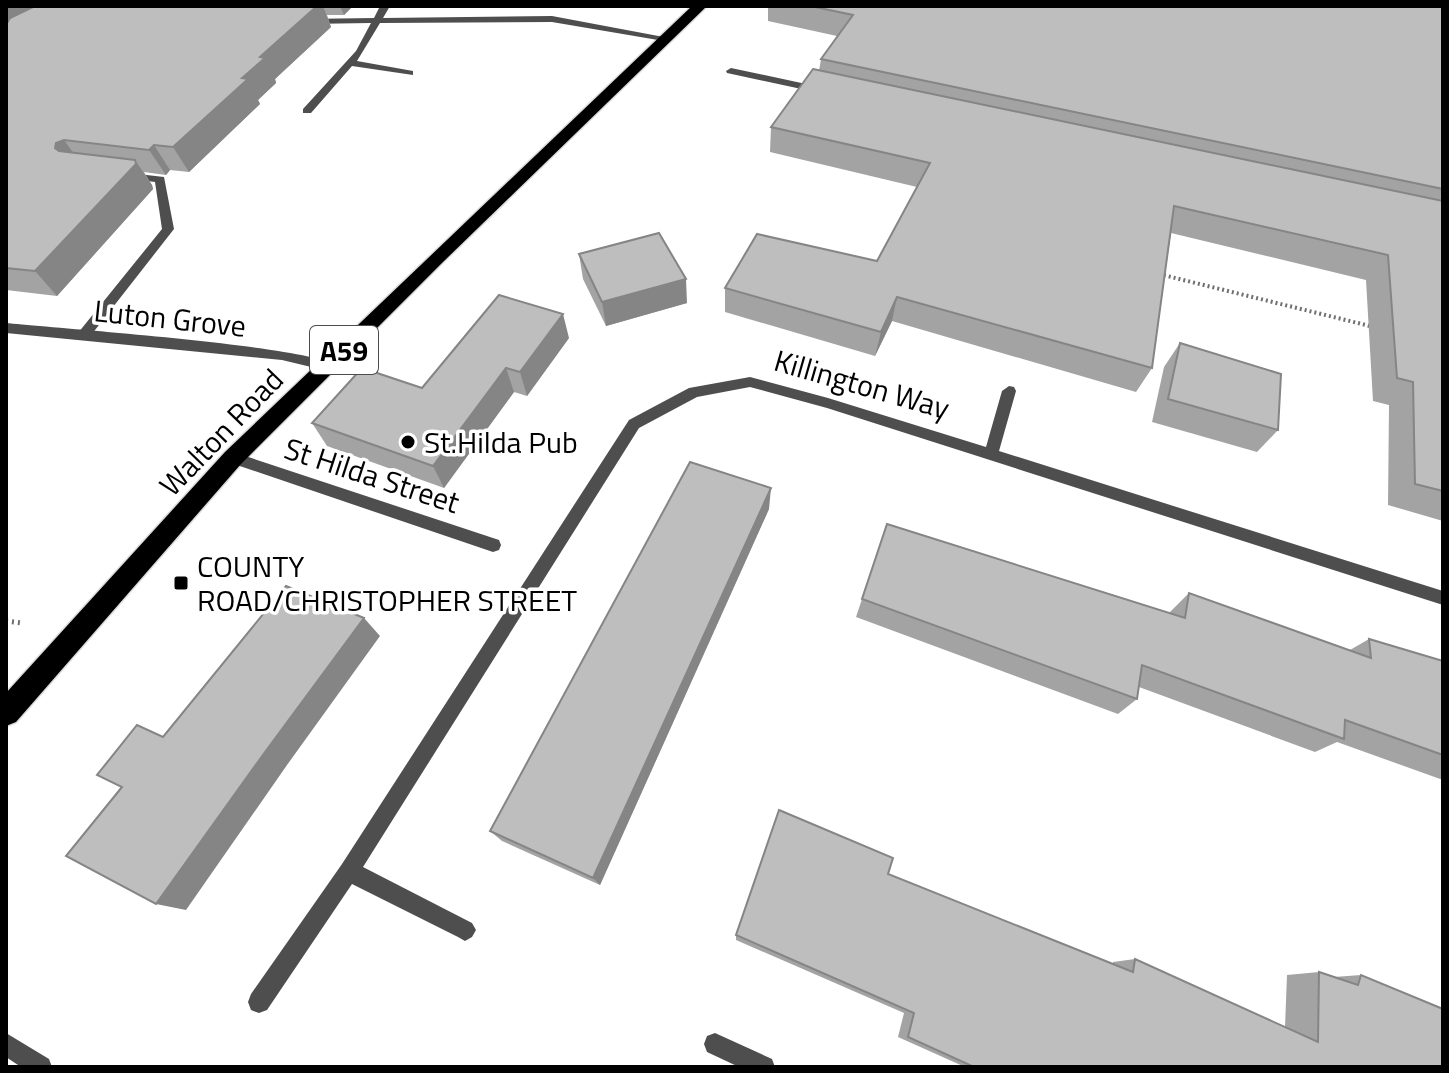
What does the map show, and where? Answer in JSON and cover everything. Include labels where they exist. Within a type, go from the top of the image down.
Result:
[{"type":"highway","name":"Walton Road","points":[[6,713],[233,458],[700,6]]},
{"type":"street","points":[[307,111],[350,63],[385,6]]},
{"type":"street","points":[[300,21],[552,19],[664,38]]},
{"type":"street","points":[[350,63],[409,73]]},
{"type":"street","points":[[731,71],[840,94]]},
{"type":"street","points":[[83,336],[168,229],[160,179],[113,174]]},
{"type":"street","name":"Luton Grove","points":[[6,328],[282,355],[328,366]]},
{"type":"street","name":"Killington Way","points":[[259,1002],[349,871],[634,424],[694,392],[750,382],[991,454],[1443,598]]},
{"type":"street","points":[[991,454],[1009,391]]},
{"type":"street","name":"St Hilda Street","points":[[233,458],[493,545]]},
{"type":"street","points":[[349,871],[465,930]]},
{"type":"street","points":[[6,1044],[41,1067]]},
{"type":"street","points":[[715,1044],[764,1067]]},
{"type":"path","points":[[1149,272],[1381,329]]},
{"type":"building","points":[[35,6],[317,6],[260,57],[265,58],[242,78],[248,79],[173,147],[154,145],[149,150],[64,140],[56,143],[55,148],[59,151],[135,160],[136,164],[35,271],[6,268],[6,25],[10,18]]},
{"type":"building","points":[[810,6],[1443,6],[1443,189],[821,59],[853,15]]},
{"type":"building","points":[[813,69],[1443,201],[1443,491],[1415,484],[1413,382],[1397,378],[1388,255],[1174,206],[1152,368],[897,297],[881,332],[725,288],[757,234],[877,261],[930,163],[771,127]]},
{"type":"building","points":[[659,233],[686,279],[602,302],[579,254]]},
{"type":"building","points":[[499,295],[563,314],[520,372],[506,368],[433,466],[312,423],[362,368],[422,388]]},
{"type":"building","points":[[1180,343],[1281,374],[1278,430],[1168,399]]},
{"type":"building","points":[[690,462],[771,488],[593,878],[490,831]]},
{"type":"building","points":[[887,524],[1185,618],[1189,593],[1371,658],[1369,639],[1443,661],[1443,755],[1345,720],[1344,739],[1142,665],[1137,699],[862,599]]},
{"type":"building","points":[[286,586],[364,618],[156,904],[66,856],[122,787],[97,775],[137,725],[163,737]]},
{"type":"building","points":[[779,810],[893,858],[888,874],[1133,972],[1135,959],[1318,1042],[1319,972],[1358,985],[1361,975],[1443,1009],[1443,1067],[974,1067],[908,1037],[914,1013],[736,935]]},
{"type":"place","name":"St.Hilda Pub","points":[[408,442]]},
{"type":"place","name":"COUNTY ROAD/CHRISTOPHER STREET","points":[[181,583]]}]
